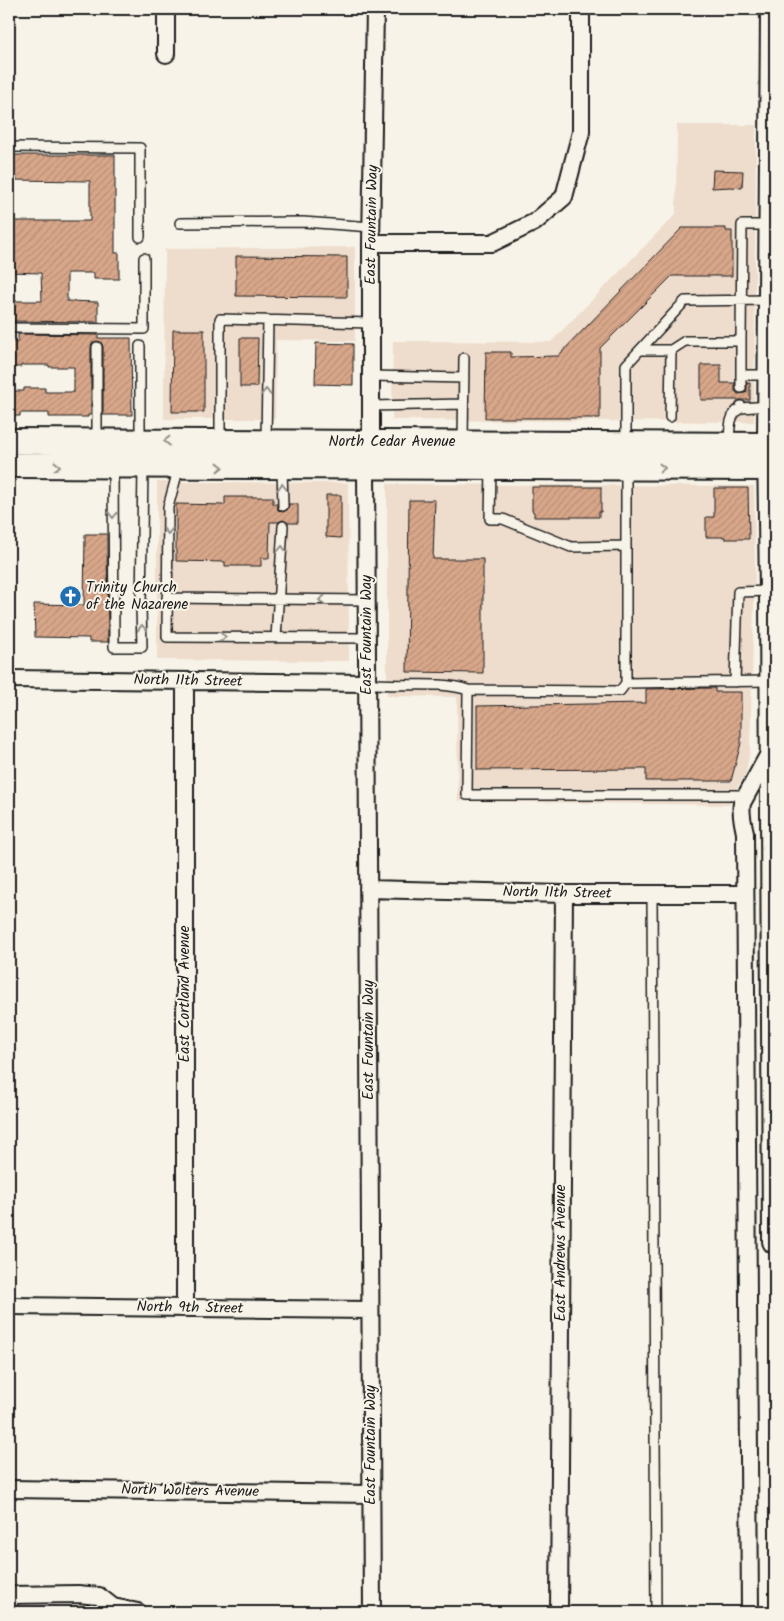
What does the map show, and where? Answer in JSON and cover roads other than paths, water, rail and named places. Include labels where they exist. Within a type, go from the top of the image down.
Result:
[{"type":"main road","points":[[774,10],[770,406],[773,468],[775,1241]]},
{"type":"main road","name":"North Cedar Avenue","points":[[9,441],[772,445]]},
{"type":"main road","points":[[282,467],[294,457],[357,456],[368,450],[371,442]]},
{"type":"main road","points":[[366,467],[371,459],[382,453],[448,453],[463,443]]},
{"type":"main road","points":[[491,468],[504,458],[615,454],[622,450],[626,444]]},
{"type":"main road","name":"North Cedar Avenue","points":[[9,465],[773,468]]},
{"type":"street","points":[[166,9],[166,54]]},
{"type":"street","name":"East Fountain Way","points":[[371,442],[371,235],[375,9]]},
{"type":"street","points":[[371,235],[492,243],[535,222],[564,197],[581,132],[581,9]]},
{"type":"street","name":"East Fountain Way","points":[[366,467],[372,1612]]},
{"type":"street","name":"North 11th Street","points":[[9,679],[367,683]]},
{"type":"street","name":"East Cortland Avenue","points":[[185,681],[185,1308]]},
{"type":"street","points":[[750,1612],[745,833],[741,810],[746,795],[773,746]]},
{"type":"street","name":"North 11th Street","points":[[368,889],[564,894],[745,894]]},
{"type":"street","name":"East Andrews Avenue","points":[[559,1612],[564,894]]},
{"type":"street","name":"North 9th Street","points":[[9,1306],[370,1310]]},
{"type":"street","name":"North Wolters Avenue","points":[[9,1489],[371,1494]]},
{"type":"street","points":[[9,1603],[9,1595],[78,1594],[99,1596],[112,1609],[138,1612]]},
{"type":"lane","points":[[9,147],[140,148],[140,237]]},
{"type":"lane","points":[[180,223],[303,222],[371,235]]},
{"type":"lane","points":[[741,388],[742,225],[771,225]]},
{"type":"lane","points":[[9,328],[144,330],[144,258]]},
{"type":"lane","points":[[626,444],[626,365],[684,301],[771,300]]},
{"type":"lane","points":[[220,442],[220,319],[371,323]]},
{"type":"lane","points":[[266,441],[268,320]]},
{"type":"lane","points":[[640,350],[671,350],[685,341],[741,341]]},
{"type":"lane","points":[[140,346],[140,441]]},
{"type":"lane","points":[[97,347],[97,441]]},
{"type":"lane","points":[[670,417],[671,350]]},
{"type":"lane","points":[[463,443],[464,358]]},
{"type":"lane","points":[[741,374],[770,375]]},
{"type":"lane","points":[[371,376],[464,378]]},
{"type":"lane","points":[[371,406],[464,404]]},
{"type":"lane","points":[[729,444],[731,417],[735,411],[741,407],[770,406]]},
{"type":"lane","points":[[113,466],[114,647],[142,647],[143,466]]},
{"type":"lane","points":[[179,466],[168,508],[167,637],[367,638]]},
{"type":"lane","points":[[282,467],[283,506]]},
{"type":"lane","points":[[491,468],[490,519],[503,519],[571,547],[626,546]]},
{"type":"lane","points":[[367,683],[383,686],[455,686],[468,690],[620,691],[626,683],[626,468]]},
{"type":"lane","points":[[276,638],[283,526]]},
{"type":"lane","points":[[736,682],[738,592],[772,591]]},
{"type":"lane","points":[[167,598],[367,600]]},
{"type":"lane","points":[[626,683],[774,682]]},
{"type":"lane","points":[[468,690],[467,795],[746,795]]},
{"type":"lane","points":[[652,894],[656,1612]]},
{"type":"place","name":"Trinity Church of the Nazarene","points":[[70,597]]}]
